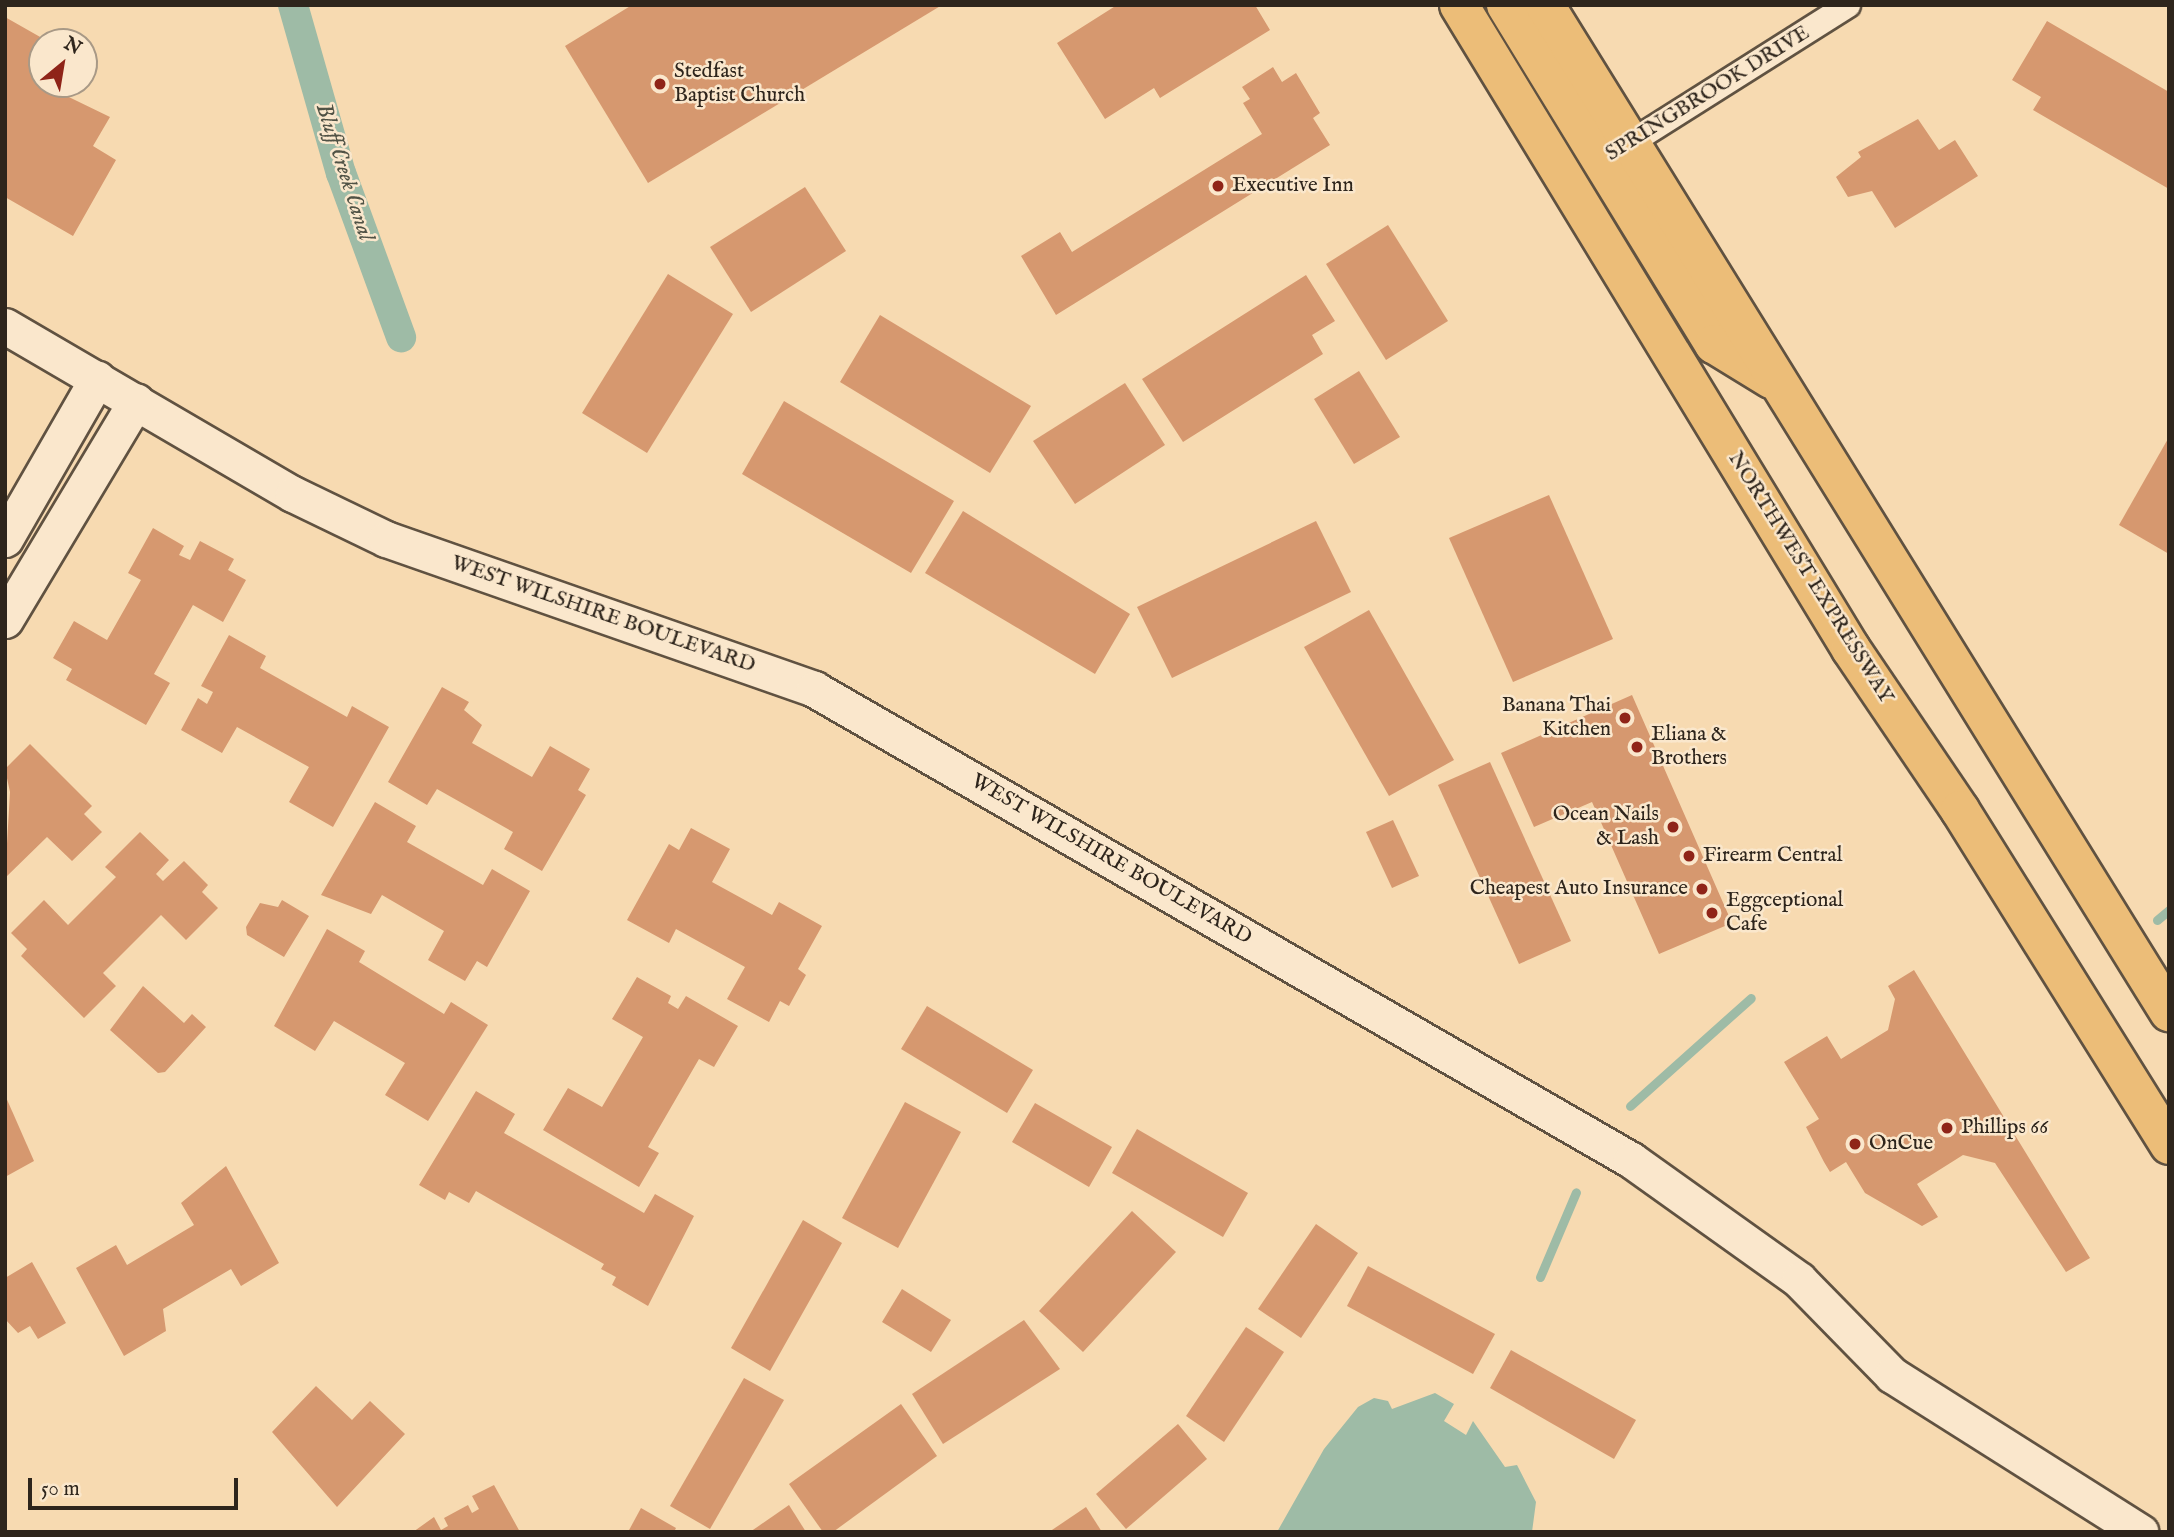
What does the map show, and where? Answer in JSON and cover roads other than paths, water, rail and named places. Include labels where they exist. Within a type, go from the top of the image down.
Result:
[{"type":"highway","name":"NORTHWEST EXPRESSWAY","points":[[1459,5],[1851,649],[1960,810],[2169,1146]]},
{"type":"highway","points":[[1506,5],[1782,386],[2169,1012]]},
{"type":"highway","points":[[1545,5],[1614,153]]},
{"type":"main road","name":"WEST WILSHIRE BOULEVARD","points":[[5,326],[293,494],[386,539],[814,690],[1631,1160],[1799,1280],[1892,1375],[2140,1532]]},
{"type":"main road","points":[[5,539],[97,379]]},
{"type":"main road","points":[[5,620],[136,401]]},
{"type":"street","name":"SPRINGBROOK DRIVE","points":[[1569,182],[1848,5]]},
{"type":"waterway","name":"Bluff Creek Canal","points":[[293,5],[341,173],[401,337]]},
{"type":"waterway","points":[[2157,920],[2169,910]]},
{"type":"waterway","points":[[1630,1106],[1751,998]]},
{"type":"waterway","points":[[1540,1277],[1576,1192]]},
{"type":"place","name":"Stedfast Baptist Church","points":[[660,84]]},
{"type":"place","name":"Executive Inn","points":[[1218,186]]},
{"type":"place","name":"Banana Thai Kitchen","points":[[1625,718]]},
{"type":"place","name":"Eliana & Brothers","points":[[1637,747]]},
{"type":"place","name":"Ocean Nails & Lash","points":[[1673,827]]},
{"type":"place","name":"Firearm Central","points":[[1689,856]]},
{"type":"place","name":"Cheapest Auto Insurance","points":[[1702,889]]},
{"type":"place","name":"Eggceptional Cafe","points":[[1712,913]]},
{"type":"place","name":"Phillips 66","points":[[1947,1128]]},
{"type":"place","name":"OnCue","points":[[1855,1144]]}]
